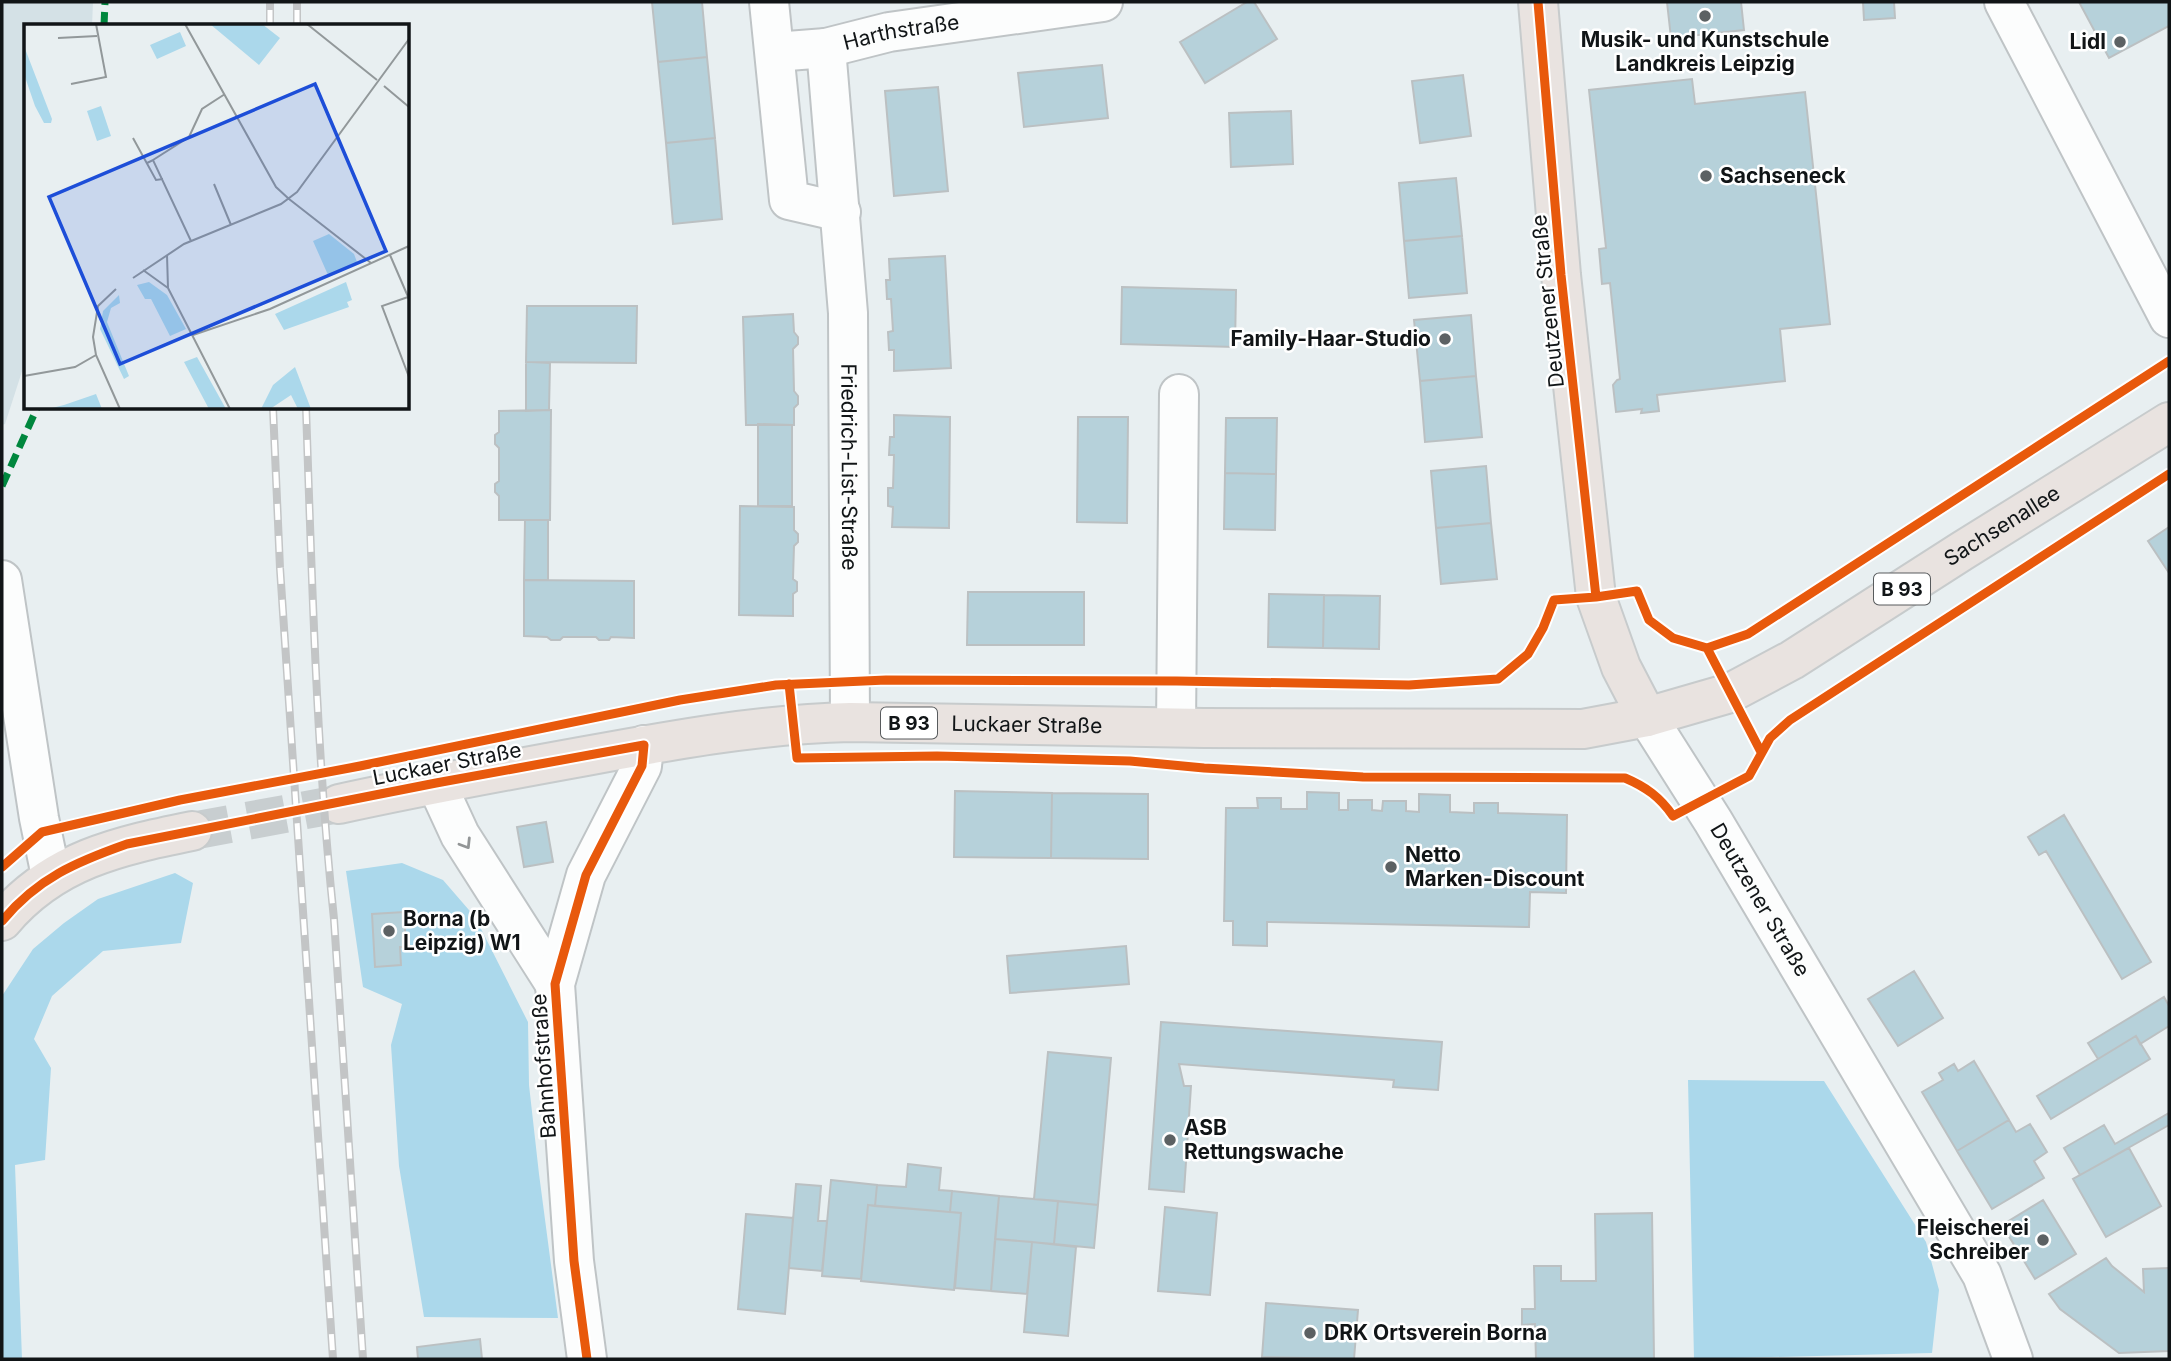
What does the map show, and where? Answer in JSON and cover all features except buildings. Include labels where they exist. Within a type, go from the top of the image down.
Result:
[{"type":"main road","name":"Deutzener Straße","points":[[1538,2],[1561,275],[1597,597],[1621,667],[1647,718]]},
{"type":"main road","name":"Sachsenallee","points":[[1647,718],[1730,693],[1792,660],[2169,422]]},
{"type":"main road","name":"Luckaer Straße","points":[[339,804],[436,783],[644,745],[792,723],[1583,729],[1647,718]]},
{"type":"main road","points":[[2,921],[18,902],[51,876],[79,861],[127,844],[192,831]]},
{"type":"street","points":[[769,2],[789,200],[841,212]]},
{"type":"street","name":"Harthstraße","points":[[826,48],[889,32],[1103,2]]},
{"type":"street","points":[[2004,2],[2169,318]]},
{"type":"street","points":[[775,52],[826,48]]},
{"type":"street","name":"Friedrich-List-Straße","points":[[826,48],[848,313],[850,722]]},
{"type":"street","points":[[1176,727],[1179,394]]},
{"type":"street","points":[[2,580],[38,818],[51,876]]},
{"type":"street","name":"Deutzener Straße","points":[[1647,718],[1707,811],[1982,1275],[2013,1359]]},
{"type":"street","name":"Bahnhofstraße","points":[[587,1359],[574,1261],[555,984],[586,875],[642,766],[644,745]]},
{"type":"street","name":"Bahnhofstraße","points":[[436,783],[460,835],[555,984]]},
{"type":"shaded area","points":[[2,2],[93,2],[92,24],[24,24],[24,365],[5,424],[2,425]]},
{"type":"shaded area","points":[[402,863],[443,880],[475,917],[528,1022],[529,1085],[558,1318],[424,1317],[399,1166],[391,1045],[402,1004],[363,987],[346,871]]},
{"type":"shaded area","points":[[175,873],[193,883],[181,943],[103,951],[52,996],[34,1039],[51,1068],[45,1160],[15,1165],[22,1359],[2,1359],[2,996],[33,949],[64,923],[98,899]]},
{"type":"shaded area","points":[[1688,1080],[1824,1081],[1926,1242],[1939,1290],[1932,1353],[1694,1359]]},
{"type":"tunnel","points":[[192,831],[339,804]]},
{"type":"railway","points":[[270,2],[270,24]]},
{"type":"railway","points":[[297,2],[297,24]]},
{"type":"railway","points":[[273,410],[280,568],[333,1359]]},
{"type":"railway","points":[[306,410],[319,727],[363,1359]]},
{"type":"marked path","points":[[104,24],[105,2]]},
{"type":"marked path","points":[[2,486],[36,410]]},
{"type":"cycle path","points":[[1538,2],[1561,275],[1596,597]]},
{"type":"cycle path","points":[[2,867],[42,832],[180,800],[680,700],[776,685],[886,680],[1409,685],[1498,679],[1528,654],[1543,628],[1554,600],[1637,591],[1649,620],[1673,638],[1707,648],[1748,634],[2169,361]]},
{"type":"cycle path","points":[[789,684],[797,758],[937,756],[1130,761],[1363,777],[1625,778],[1652,793],[1673,816],[1749,776],[1770,738],[1790,720],[2169,474]]},
{"type":"cycle path","points":[[1707,648],[1761,752]]},
{"type":"cycle path","points":[[2,921],[44,882],[75,865],[127,844],[644,745],[642,766],[586,875],[555,984],[574,1261],[587,1359]]},
{"type":"place","name":"Musik- und Kunstschule Landkreis Leipzig","points":[[1705,16]]},
{"type":"place","name":"Lidl","points":[[2120,42]]},
{"type":"place","name":"Sachseneck","points":[[1706,176]]},
{"type":"place","name":"Family-Haar-Studio","points":[[1445,339]]},
{"type":"place","name":"Netto Marken-Discount","points":[[1391,867]]},
{"type":"place","name":"Borna (b Leipzig) W1","points":[[389,931]]},
{"type":"place","name":"ASB Rettungswache","points":[[1170,1140]]},
{"type":"place","name":"Fleischerei Schreiber","points":[[2043,1240]]},
{"type":"place","name":"DRK Ortsverein Borna","points":[[1310,1333]]}]
